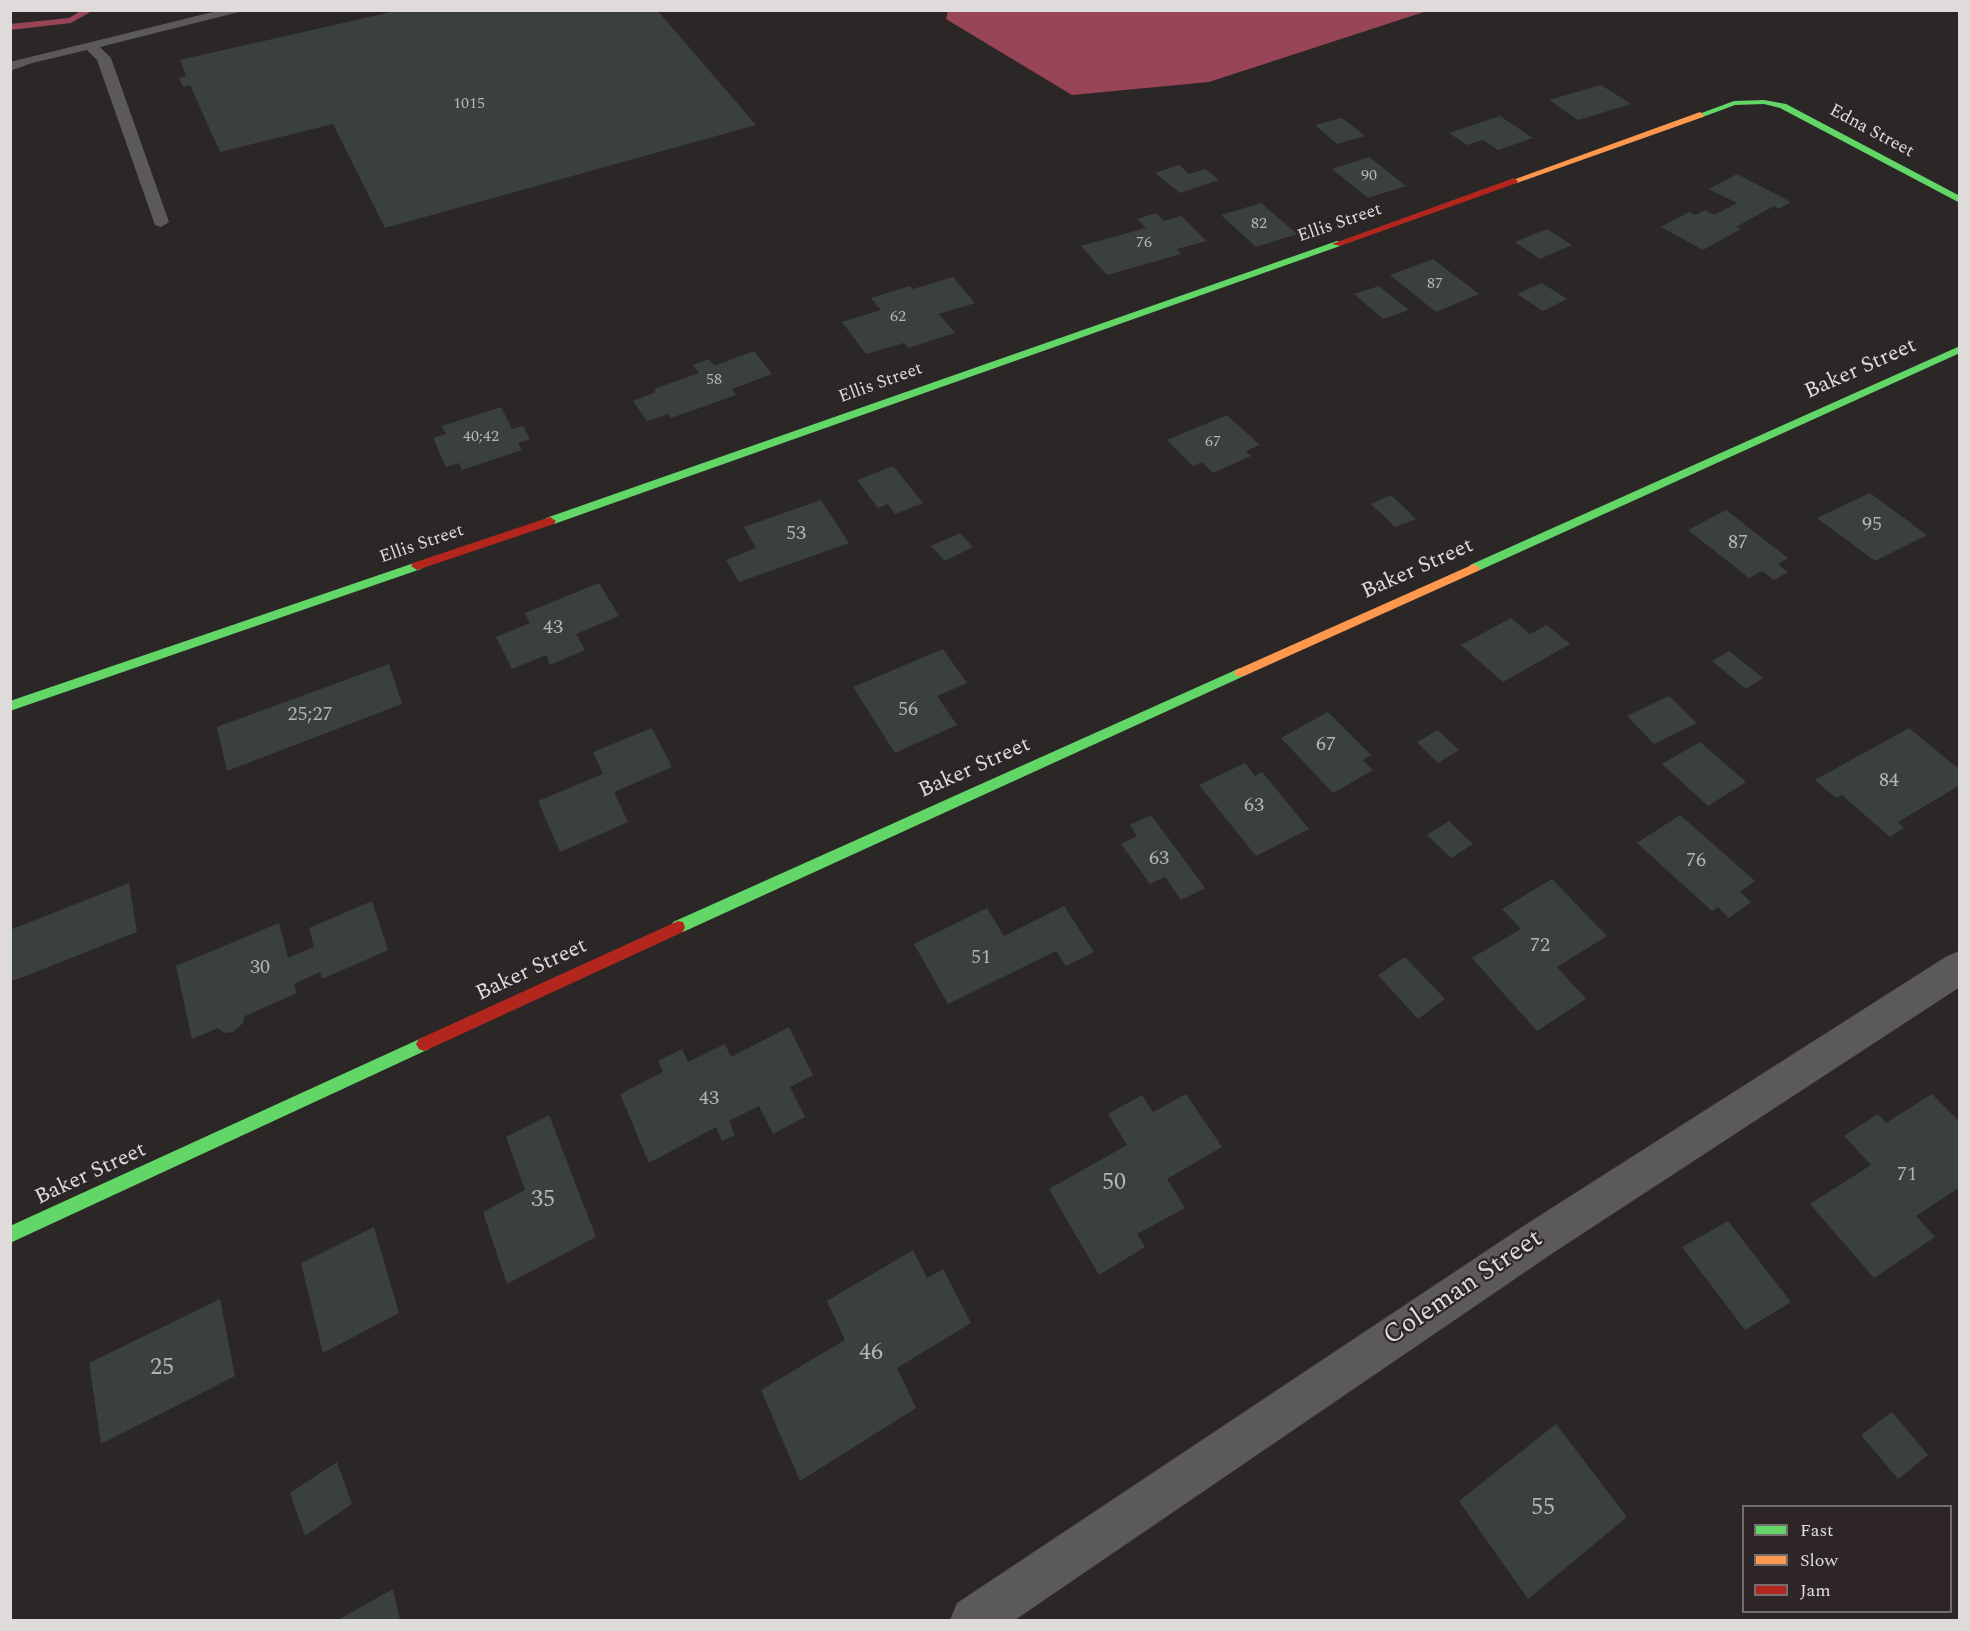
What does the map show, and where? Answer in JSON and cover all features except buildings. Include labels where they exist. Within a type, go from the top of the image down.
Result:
[{"type":"street","name":"Edna Street","points":[[1764,102],[1783,106],[1809,119],[1959,200]]},
{"type":"street","name":"Ellis Street","points":[[10,706],[666,481],[1710,111],[1734,103],[1764,102]]},
{"type":"street","name":"Baker Street","points":[[10,1235],[681,925],[1959,349]]},
{"type":"street","name":"Coleman Street","points":[[974,1620],[1542,1237],[1959,967]]},
{"type":"lane","points":[[10,67],[241,10]]},
{"type":"lane","points":[[91,46],[104,58],[161,222]]},
{"type":"shaded area","points":[[948,10],[1427,11],[1209,82],[1072,95],[946,19]]},
{"type":"waterway","points":[[10,27],[71,20],[90,10]]},
{"type":"traffic: fast","points":[[1700,115],[1734,103],[1764,102],[1783,106],[1960,200]]},
{"type":"traffic: fast","points":[[550,521],[1337,244]]},
{"type":"traffic: fast","points":[[1474,568],[1960,349]]},
{"type":"traffic: fast","points":[[10,706],[417,566]]},
{"type":"traffic: fast","points":[[678,927],[1240,673]]},
{"type":"traffic: fast","points":[[10,1235],[424,1044]]},
{"type":"traffic: slow","points":[[1514,181],[1700,115]]},
{"type":"traffic: slow","points":[[1240,673],[1474,568]]},
{"type":"traffic: jam","points":[[1337,244],[1514,181]]},
{"type":"traffic: jam","points":[[417,566],[550,521]]},
{"type":"traffic: jam","points":[[424,1044],[678,927]]}]
